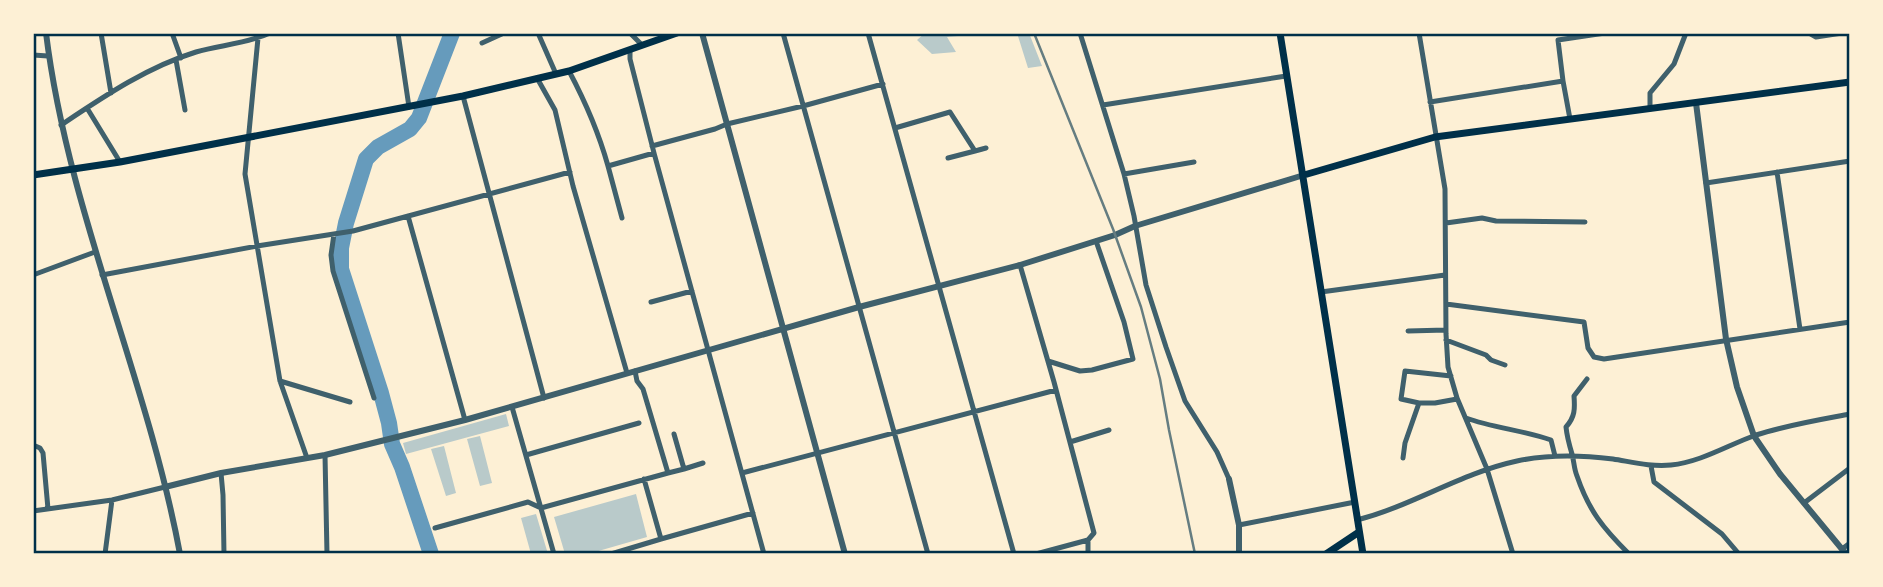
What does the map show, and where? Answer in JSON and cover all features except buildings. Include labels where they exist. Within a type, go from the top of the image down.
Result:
[{"type":"main road","points":[[33,175],[247,139],[463,96],[569,71],[677,33]]},
{"type":"main road","points":[[1280,33],[1363,554]]},
{"type":"main road","points":[[1304,175],[1435,137],[1850,82]]},
{"type":"main road","points":[[1326,554],[1359,532]]},
{"type":"street","points":[[46,33],[52,82],[72,169],[141,400],[180,554]]},
{"type":"street","points":[[101,33],[111,93]]},
{"type":"street","points":[[172,33],[185,110]]},
{"type":"street","points":[[61,125],[111,93],[178,59],[270,33]]},
{"type":"street","points":[[398,33],[410,107]]},
{"type":"street","points":[[482,43],[504,33]]},
{"type":"street","points":[[538,33],[556,74]]},
{"type":"street","points":[[629,33],[642,45]]},
{"type":"street","points":[[702,33],[845,554]]},
{"type":"street","points":[[783,33],[928,554]]},
{"type":"street","points":[[868,33],[1014,554]]},
{"type":"street","points":[[1080,33],[1124,174],[1146,285],[1185,401],[1217,452],[1229,479],[1239,525],[1239,554]]},
{"type":"street","points":[[1419,33],[1445,189],[1448,367],[1457,399],[1487,469],[1513,554]]},
{"type":"street","points":[[1570,119],[1558,40],[1605,33]]},
{"type":"street","points":[[1650,109],[1650,93],[1674,64],[1686,33]]},
{"type":"street","points":[[1809,33],[1816,37],[1842,33]]},
{"type":"street","points":[[258,38],[245,174],[280,381],[307,458]]},
{"type":"street","points":[[630,50],[653,150],[764,554]]},
{"type":"street","points":[[33,55],[48,56]]},
{"type":"street","points":[[569,71],[598,132],[622,218]]},
{"type":"street","points":[[1102,105],[1286,76]]},
{"type":"street","points":[[537,78],[555,110],[626,373]]},
{"type":"street","points":[[1430,102],[1563,81]]},
{"type":"street","points":[[608,166],[727,124],[803,107],[883,84]]},
{"type":"street","points":[[463,96],[544,398]]},
{"type":"street","points":[[1696,103],[1726,339],[1737,387],[1754,436],[1780,474],[1844,551],[1850,543]]},
{"type":"street","points":[[87,108],[120,162]]},
{"type":"street","points":[[895,128],[950,112],[975,151]]},
{"type":"street","points":[[948,158],[986,149]]},
{"type":"street","points":[[1706,183],[1849,161],[1850,167]]},
{"type":"street","points":[[1124,174],[1195,162]]},
{"type":"street","points":[[102,275],[353,231],[570,172]]},
{"type":"street","points":[[1777,172],[1800,329]]},
{"type":"street","points":[[33,511],[112,500],[221,473],[325,455],[466,420],[859,307],[1020,265],[1135,226],[1304,175]]},
{"type":"street","points":[[408,216],[466,420]]},
{"type":"street","points":[[1446,223],[1482,218],[1496,221],[1585,222]]},
{"type":"street","points":[[334,234],[331,255],[333,271],[374,398]]},
{"type":"street","points":[[1048,361],[1080,371],[1133,359],[1124,322],[1096,241]]},
{"type":"street","points":[[33,275],[95,252]]},
{"type":"street","points":[[1020,265],[1094,533],[1088,540],[1036,554]]},
{"type":"street","points":[[1321,292],[1445,275]]},
{"type":"street","points":[[651,302],[692,291]]},
{"type":"street","points":[[1446,304],[1584,322],[1588,348],[1594,357],[1604,359],[1850,322]]},
{"type":"street","points":[[1408,331],[1446,330]]},
{"type":"street","points":[[1446,340],[1506,365]]},
{"type":"street","points":[[635,371],[668,473]]},
{"type":"street","points":[[1451,376],[1405,371],[1401,400],[1435,403],[1457,399]]},
{"type":"street","points":[[1587,379],[1574,396],[1575,411],[1566,426],[1567,444],[1591,510],[1607,532],[1629,554]]},
{"type":"street","points":[[280,381],[350,402]]},
{"type":"street","points":[[742,473],[1056,390]]},
{"type":"street","points":[[1403,458],[1405,443],[1419,403]]},
{"type":"street","points":[[512,407],[554,554]]},
{"type":"street","points":[[1357,520],[1487,469],[1518,460],[1572,455],[1651,466],[1673,465],[1695,460],[1784,426],[1850,414]]},
{"type":"street","points":[[1466,418],[1551,440],[1555,456]]},
{"type":"street","points":[[526,454],[639,424]]},
{"type":"street","points":[[1070,442],[1109,430]]},
{"type":"street","points":[[674,434],[684,469]]},
{"type":"street","points":[[33,444],[43,453],[48,509]]},
{"type":"street","points":[[325,455],[327,554]]},
{"type":"street","points":[[435,527],[528,502],[541,508],[703,463]]},
{"type":"street","points":[[1651,466],[1654,482],[1722,534],[1739,554]]},
{"type":"street","points":[[1804,503],[1850,468]]},
{"type":"street","points":[[221,473],[224,554]]},
{"type":"street","points":[[644,479],[661,539]]},
{"type":"street","points":[[106,554],[112,500]]},
{"type":"street","points":[[1239,525],[1354,502]]},
{"type":"street","points":[[611,554],[753,513]]},
{"type":"street","points":[[1088,540],[1088,554]]},
{"type":"shaded area","points":[[925,33],[980,34],[947,37],[956,52],[932,54],[917,40]]},
{"type":"shaded area","points":[[1017,33],[1029,33],[1042,66],[1028,68]]},
{"type":"shaded area","points":[[506,414],[509,426],[406,454],[403,443]]},
{"type":"shaded area","points":[[480,436],[492,483],[480,486],[467,439]]},
{"type":"shaded area","points":[[444,446],[456,493],[446,496],[431,449]]},
{"type":"shaded area","points":[[636,494],[647,537],[588,554],[565,554],[554,517]]},
{"type":"shaded area","points":[[536,514],[548,554],[531,554],[521,518]]},
{"type":"waterway","points":[[431,554],[392,444],[381,393],[341,269],[341,248],[366,159],[378,147],[410,129],[419,118],[452,33]]},
{"type":"railway","points":[[1034,33],[1113,229],[1141,307],[1160,379],[1195,554]]}]
